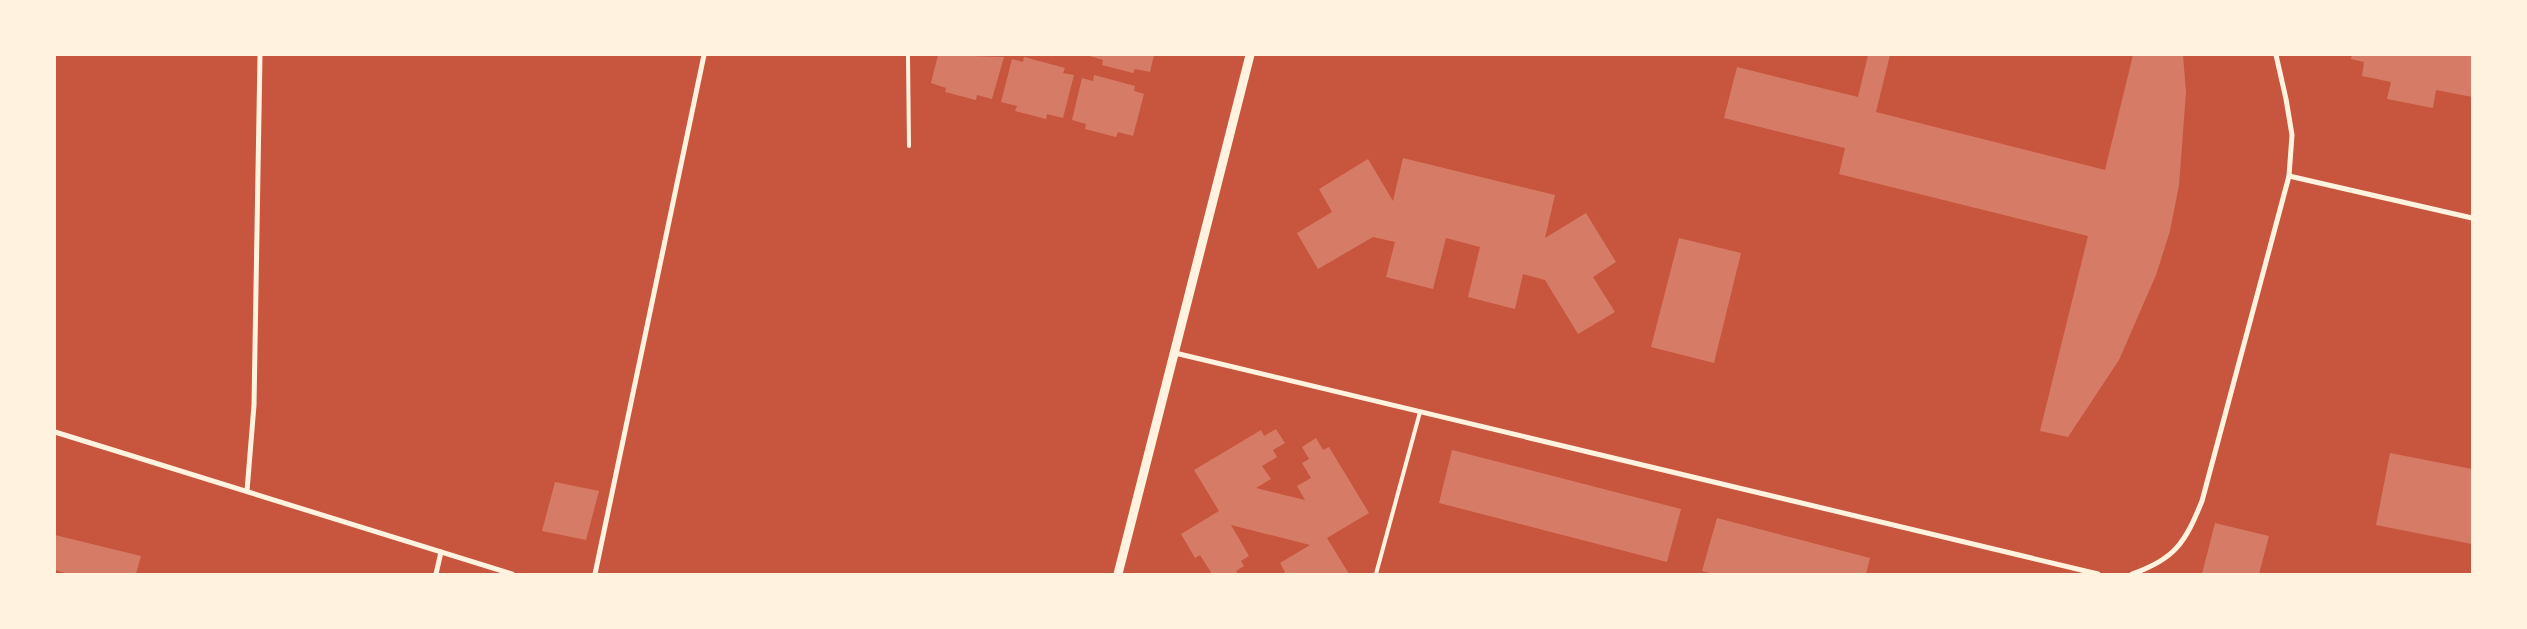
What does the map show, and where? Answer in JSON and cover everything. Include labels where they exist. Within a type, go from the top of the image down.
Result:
[{"type":"street","points":[[246,491],[254,405],[260,55]]},
{"type":"street","points":[[595,574],[704,55]]},
{"type":"street","points":[[1118,574],[1250,55]]},
{"type":"street","points":[[2132,574],[2165,560],[2180,545],[2192,526],[2202,502],[2289,176],[2292,135],[2276,55]]},
{"type":"street","points":[[2289,176],[2472,218]]},
{"type":"street","points":[[1174,353],[2098,574]]},
{"type":"street","points":[[55,432],[512,574]]},
{"type":"street","points":[[436,574],[441,552]]},
{"type":"lane","points":[[908,55],[909,146]]},
{"type":"lane","points":[[1376,574],[1420,412]]},
{"type":"building","points":[[938,55],[1004,57],[992,99],[977,95],[976,100],[945,92],[946,88],[931,83]]},
{"type":"building","points":[[1086,55],[1154,55],[1150,72],[1135,69],[1133,73],[1102,65],[1103,60]]},
{"type":"building","points":[[1868,55],[1890,55],[1876,112],[2105,170],[2133,55],[2183,55],[2186,92],[2179,185],[2170,231],[2156,275],[2119,360],[2068,437],[2040,431],[2088,236],[1839,174],[1845,148],[1724,118],[1737,67],[1858,97]]},
{"type":"building","points":[[2352,55],[2472,55],[2472,97],[2436,90],[2433,108],[2387,99],[2391,82],[2362,76],[2364,62],[2351,59]]},
{"type":"building","points":[[1024,57],[1065,68],[1063,73],[1074,75],[1063,118],[1047,114],[1046,119],[1015,111],[1017,106],[1001,102],[1012,59],[1023,62]]},
{"type":"building","points":[[1094,75],[1135,86],[1134,91],[1144,94],[1133,136],[1118,132],[1116,137],[1085,129],[1086,124],[1072,120],[1082,78],[1093,81]]},
{"type":"building","points":[[1403,158],[1555,195],[1545,238],[1586,213],[1616,262],[1593,277],[1615,312],[1578,334],[1545,280],[1523,274],[1515,309],[1468,297],[1480,247],[1446,238],[1433,289],[1386,277],[1395,242],[1373,237],[1318,269],[1297,233],[1332,212],[1319,189],[1368,159],[1393,201]]},
{"type":"building","points":[[1679,238],[1741,253],[1714,363],[1651,347]]},
{"type":"building","points":[[1276,429],[1285,443],[1273,450],[1277,457],[1262,466],[1271,479],[1256,488],[1305,500],[1297,486],[1311,478],[1302,463],[1309,459],[1302,447],[1316,438],[1323,450],[1329,447],[1369,513],[1327,538],[1349,574],[1282,574],[1285,572],[1280,563],[1310,545],[1231,525],[1249,556],[1241,561],[1244,566],[1236,571],[1238,574],[1212,574],[1200,555],[1195,558],[1181,534],[1219,511],[1194,470],[1261,430],[1264,436]]},
{"type":"building","points":[[1452,450],[1681,509],[1667,562],[1439,503]]},
{"type":"building","points":[[2390,453],[2472,469],[2472,544],[2376,525]]},
{"type":"building","points":[[555,482],[599,491],[586,540],[542,531]]},
{"type":"building","points":[[1717,518],[1870,558],[1866,574],[1714,574],[1702,571]]},
{"type":"building","points":[[2215,523],[2269,536],[2259,574],[2202,574]]},
{"type":"building","points":[[55,535],[141,556],[136,574],[68,574],[55,570]]}]
